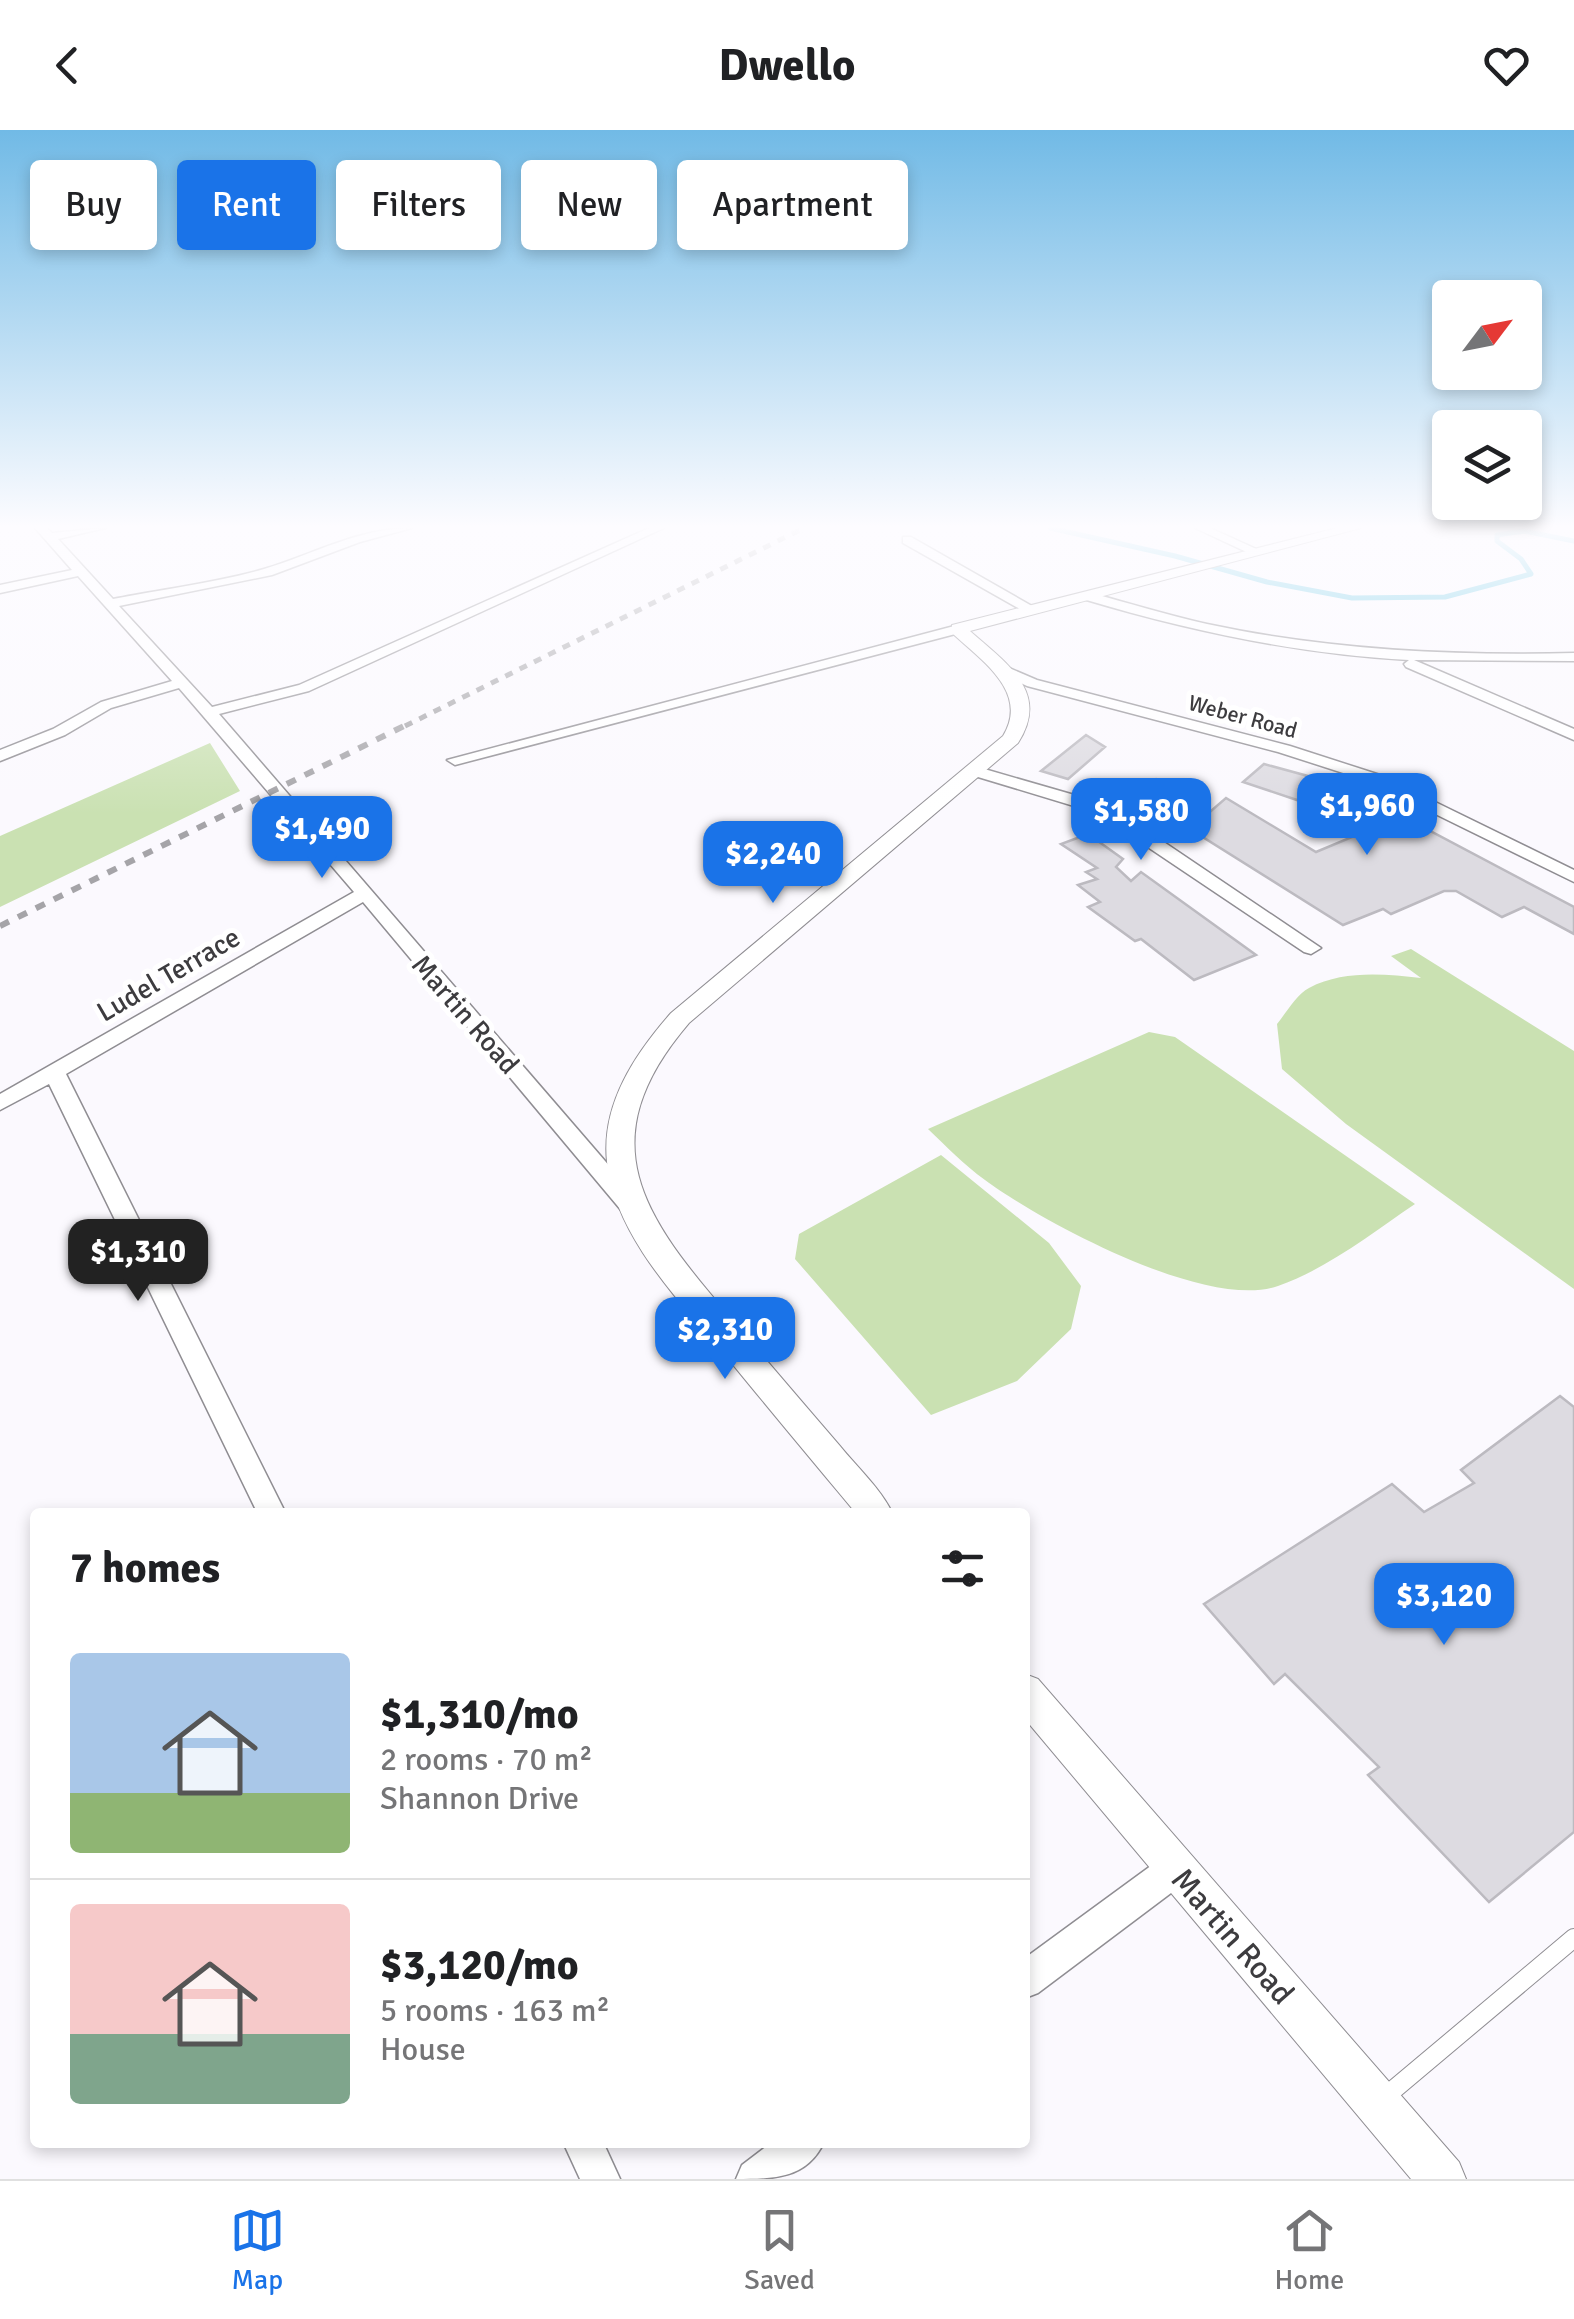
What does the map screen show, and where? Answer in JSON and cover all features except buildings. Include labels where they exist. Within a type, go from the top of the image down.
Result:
[{"type":"street","name":"Martin Road","points":[[127,624],[210,712],[634,1209],[683,1283],[872,1508]]},
{"type":"street","points":[[210,712],[304,688],[446,624]]},
{"type":"street","points":[[454,760],[979,624]]},
{"type":"street","points":[[1186,624],[1358,653],[1443,676],[1574,735]]},
{"type":"street","points":[[634,1209],[620,1146],[623,1112],[642,1063],[659,1040],[1010,740],[1022,715],[1016,688],[1002,669],[958,629]]},
{"type":"street","points":[[1358,653],[1452,658],[1574,657]]},
{"type":"street","name":"Weber Road","points":[[1002,669],[1032,683],[1301,754],[1374,778],[1574,877]]},
{"type":"street","points":[[0,756],[59,732],[119,700],[182,682]]},
{"type":"street","points":[[974,771],[1104,809],[1311,948]]},
{"type":"street","name":"Ludel Terrace","points":[[0,1102],[364,894]]},
{"type":"street","points":[[54,1072],[269,1508]]},
{"type":"street","name":"Martin Road","points":[[1030,1697],[1442,2179]]},
{"type":"street","points":[[1030,1976],[1175,1870]]},
{"type":"street","points":[[585,2148],[600,2179]]},
{"type":"street","points":[[756,2179],[797,2148]]},
{"type":"lane","points":[[1378,2103],[1574,1938]]},
{"type":"green space","points":[[210,743],[240,791],[0,907],[0,836]]},
{"type":"green space","points":[[1411,949],[1574,1051],[1574,1289],[1346,1124],[1282,1069],[1277,1024],[1300,995],[1322,982],[1350,976],[1421,978],[1391,956]]},
{"type":"green space","points":[[1149,1032],[1175,1037],[1415,1204],[1349,1250],[1296,1279],[1247,1290],[1210,1286],[1126,1258],[1045,1218],[977,1174],[928,1129]]},
{"type":"green space","points":[[941,1155],[1049,1243],[1081,1286],[1071,1329],[1017,1381],[931,1415],[795,1259],[799,1234]]},
{"type":"railway","points":[[405,726],[611,624]]},
{"type":"railway","points":[[0,926],[410,723]]}]
